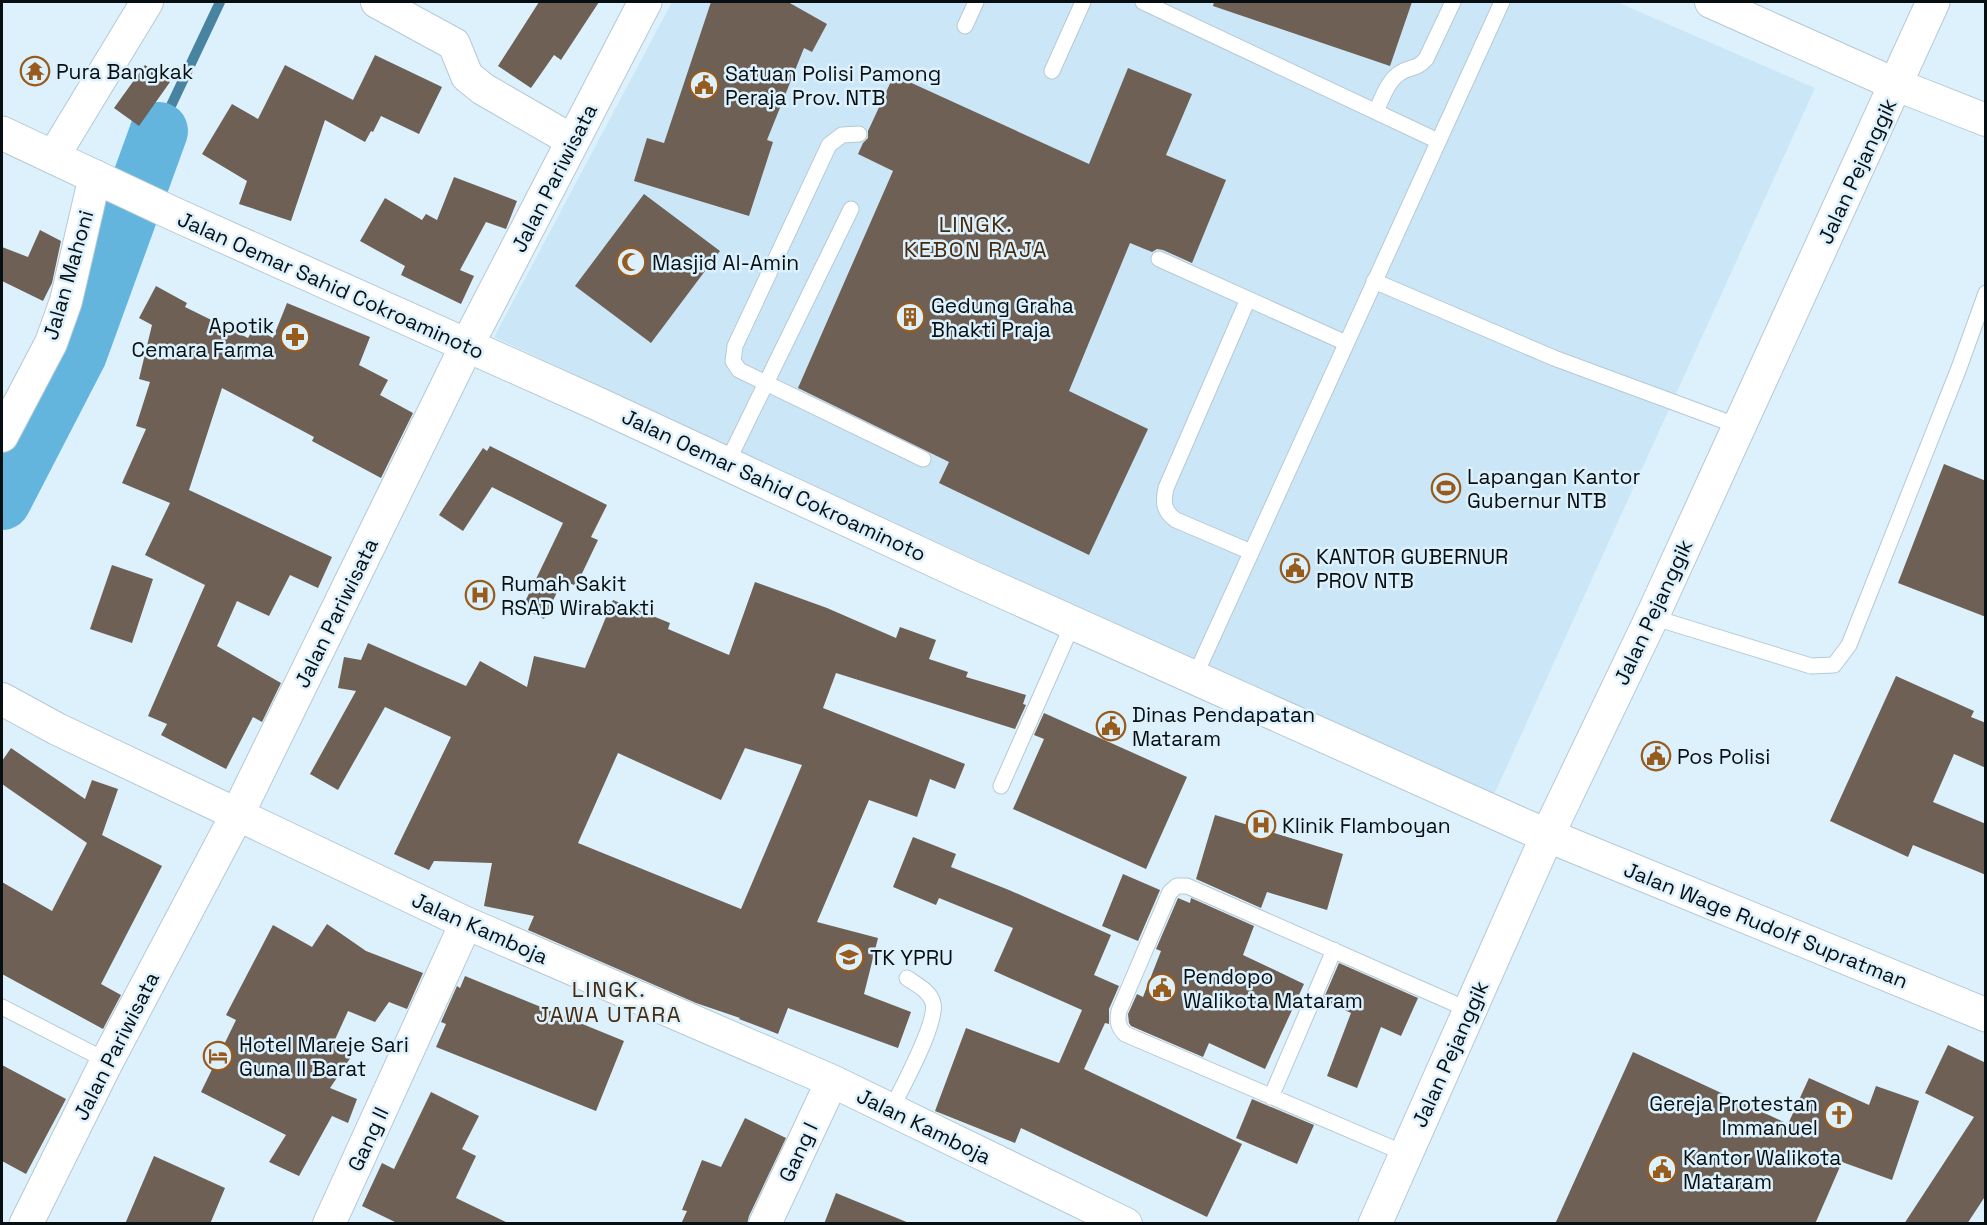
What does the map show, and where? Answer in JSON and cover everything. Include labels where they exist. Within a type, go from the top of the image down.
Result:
[{"type":"street","points":[[53,157],[147,2]]},
{"type":"street","points":[[377,2],[454,44],[467,76],[483,89],[573,141]]},
{"type":"street","name":"Jalan Pariwisata","points":[[26,1224],[107,1061],[237,815],[467,345],[645,2]]},
{"type":"street","points":[[1711,2],[1897,85],[1986,120]]},
{"type":"street","name":"Jalan Pejanggik","points":[[1375,1224],[1547,836],[1652,617],[1934,2]]},
{"type":"street","name":"Jalan Oemar Sahid Cokroaminoto","points":[[2,134],[1194,678],[1547,836]]},
{"type":"street","name":"Jalan Mahoni","points":[[2,436],[51,343],[104,181]]},
{"type":"street","name":"Jalan Kamboja","points":[[2,699],[57,729],[466,923],[831,1081],[1126,1224]]},
{"type":"street","name":"Jalan Wage Rudolf Supratman","points":[[1547,836],[1986,1015]]},
{"type":"street","name":"Gang II","points":[[329,1224],[466,923]]},
{"type":"street","name":"Gang I","points":[[765,1224],[831,1081]]},
{"type":"lane","points":[[965,26],[976,2]]},
{"type":"lane","points":[[1052,71],[1083,2]]},
{"type":"lane","points":[[1143,2],[1438,141]]},
{"type":"lane","points":[[1376,111],[1391,82],[1400,72],[1419,66],[1426,59],[1453,2]]},
{"type":"lane","points":[[1194,678],[1502,2]]},
{"type":"lane","points":[[859,134],[842,135],[829,145],[735,346],[733,361],[739,370],[923,459]]},
{"type":"lane","points":[[727,463],[850,209]]},
{"type":"lane","points":[[1160,259],[1346,343]]},
{"type":"lane","points":[[1374,281],[1554,358],[1738,426]]},
{"type":"lane","points":[[1652,617],[1811,666],[1834,665],[1849,645],[1959,368],[1986,293]]},
{"type":"lane","points":[[1248,299],[1166,488],[1163,502],[1170,516],[1176,520],[1251,552]]},
{"type":"lane","points":[[1001,786],[1073,623]]},
{"type":"lane","points":[[1406,1154],[1125,1035],[1118,1024],[1119,1011],[1170,892],[1182,885],[1469,1010]]},
{"type":"lane","points":[[1271,1097],[1334,950]]},
{"type":"lane","points":[[891,1110],[930,1027],[934,1004],[928,993],[907,978]]},
{"type":"lane","points":[[2,1007],[107,1061]]},
{"type":"shaded area","name":"KANTOR GUBERNUR PROV NTB","points":[[672,2],[1617,2],[1815,88],[1492,799],[494,337]]},
{"type":"building","points":[[539,2],[599,2],[561,60],[554,55],[531,88],[498,66]]},
{"type":"building","points":[[711,2],[788,2],[827,24],[812,52],[804,48],[767,140],[773,142],[749,216],[634,181],[647,138],[664,143]]},
{"type":"building","points":[[1214,2],[1412,2],[1390,66],[1213,6]]},
{"type":"building","points":[[375,55],[442,87],[419,134],[381,116],[365,142],[325,120],[291,221],[239,204],[247,181],[202,154],[232,104],[258,119],[285,65],[353,100]]},
{"type":"building","points":[[145,65],[170,82],[139,126],[114,108]]},
{"type":"building","points":[[1128,68],[1192,94],[1166,155],[1226,180],[1192,263],[1163,250],[1157,249],[1152,252],[1130,243],[1069,391],[1148,429],[1089,555],[939,483],[949,462],[798,388],[893,171],[858,154],[868,138],[868,131],[894,75],[1089,164]]},
{"type":"building","points":[[454,177],[517,201],[506,229],[486,222],[460,270],[474,276],[461,304],[401,275],[405,266],[360,241],[385,198],[422,220],[426,214],[437,220]]},
{"type":"building","points":[[644,194],[720,251],[651,343],[575,286]]},
{"type":"building","points":[[40,230],[61,241],[52,283],[43,301],[2,281],[2,247],[28,257]]},
{"type":"building","points":[[156,286],[187,303],[185,307],[248,338],[254,327],[273,338],[287,303],[370,337],[359,365],[388,380],[380,395],[413,413],[381,478],[312,441],[314,437],[222,388],[189,490],[332,557],[318,588],[290,575],[269,616],[237,601],[217,646],[281,683],[262,722],[253,717],[226,769],[161,735],[167,724],[148,716],[205,585],[145,555],[170,503],[122,483],[146,429],[136,426],[150,382],[139,379],[152,325],[139,318]]},
{"type":"building","points":[[490,446],[607,505],[591,537],[598,540],[576,586],[563,580],[544,619],[522,608],[563,523],[492,487],[463,531],[439,515],[483,448],[487,451]]},
{"type":"building","points":[[1944,464],[1986,481],[1986,617],[1898,583]]},
{"type":"building","points":[[112,565],[153,579],[132,643],[90,629]]},
{"type":"building","points":[[755,582],[827,608],[896,638],[900,627],[936,640],[929,659],[968,672],[966,677],[1026,695],[1023,704],[1026,705],[1015,729],[836,673],[823,708],[965,764],[955,789],[930,779],[917,817],[869,800],[817,922],[878,938],[864,994],[911,1012],[898,1048],[788,1008],[778,1034],[696,1003],[528,930],[534,916],[484,906],[492,863],[434,861],[429,870],[394,854],[451,737],[385,707],[338,790],[310,774],[356,691],[338,688],[344,657],[361,660],[368,643],[466,686],[480,661],[527,687],[534,656],[585,668],[613,600],[670,623],[668,629],[729,655]],"holes":[[[745,748],[802,765],[741,909],[578,843],[618,753],[721,800]]]},
{"type":"building","points":[[1896,676],[1974,711],[1971,717],[1986,723],[1986,768],[1954,754],[1933,802],[1986,824],[1986,875],[1913,845],[1908,857],[1830,821]]},
{"type":"building","points":[[1044,713],[1187,777],[1146,869],[1013,809],[1044,739],[1034,735]]},
{"type":"building","points":[[11,748],[85,799],[92,780],[118,789],[102,835],[162,866],[101,984],[121,995],[103,1029],[2,974],[2,882],[52,911],[87,843],[2,784],[2,761]]},
{"type":"building","points":[[1215,815],[1343,854],[1327,910],[1267,892],[1261,908],[1196,879]]},
{"type":"building","points":[[913,837],[956,854],[951,867],[1111,935],[1094,975],[1119,986],[1109,1009],[1109,1024],[1105,1023],[1084,1069],[1242,1144],[1207,1217],[1021,1128],[1015,1143],[935,1111],[966,1028],[1059,1063],[1082,1010],[994,971],[1013,928],[939,898],[936,905],[893,887]]},
{"type":"building","points":[[1123,874],[1160,890],[1138,941],[1102,926]]},
{"type":"building","points":[[1178,898],[1190,903],[1191,898],[1254,926],[1243,955],[1304,984],[1265,1069],[1209,1043],[1203,1057],[1131,1026],[1129,1023],[1128,1014],[1137,994],[1143,997],[1161,951],[1156,949]]},
{"type":"building","points":[[327,924],[366,951],[423,973],[407,1009],[389,1002],[375,1022],[348,1011],[333,1044],[353,1054],[330,1088],[357,1099],[348,1123],[332,1116],[299,1176],[269,1162],[286,1135],[201,1092],[236,1020],[226,1015],[273,925],[312,947]]},
{"type":"building","points":[[1339,963],[1418,998],[1401,1036],[1381,1027],[1357,1088],[1327,1076],[1351,1013],[1323,1000]]},
{"type":"building","points":[[465,976],[624,1041],[596,1111],[436,1047],[446,1024],[441,1022],[457,986],[460,988]]},
{"type":"building","points":[[1948,1045],[1986,1063],[1986,1195],[1967,1224],[1904,1224],[1974,1117],[1925,1093]]},
{"type":"building","points":[[1633,1052],[1788,1124],[1809,1078],[1869,1105],[1876,1086],[1919,1101],[1892,1180],[1842,1162],[1815,1224],[1555,1224]]},
{"type":"building","points":[[2,1065],[66,1099],[26,1174],[2,1161]]},
{"type":"building","points":[[431,1092],[479,1116],[462,1149],[476,1156],[456,1198],[510,1224],[399,1224],[362,1206],[382,1163],[394,1169]]},
{"type":"building","points":[[1252,1099],[1314,1125],[1297,1164],[1236,1138]]},
{"type":"building","points":[[745,1118],[786,1138],[747,1224],[681,1224],[687,1211],[682,1210],[702,1160],[721,1167]]},
{"type":"building","points":[[154,1156],[225,1188],[210,1224],[125,1224]]},
{"type":"building","points":[[836,1193],[909,1223],[909,1224],[824,1224]]},
{"type":"waterway","points":[[159,131],[220,2]]},
{"type":"waterway","points":[[2,501],[78,354],[159,131]]},
{"type":"place","name":"Pura Bangkak","points":[[35,71]]},
{"type":"place","name":"Satuan Polisi Pamong Peraja Prov. NTB","points":[[704,85]]},
{"type":"place","name":"Masjid Al-Amin","points":[[631,262]]},
{"type":"place","name":"Gedung Graha Bhakti Praja","points":[[910,317]]},
{"type":"place","name":"Apotik Cemara Farma","points":[[295,337]]},
{"type":"place","name":"Lapangan Kantor Gubernur NTB","points":[[1446,488]]},
{"type":"place","name":"KANTOR GUBERNUR PROV NTB","points":[[1295,568]]},
{"type":"place","name":"Rumah Sakit RSAD Wirabakti","points":[[480,595]]},
{"type":"place","name":"Dinas Pendapatan Mataram","points":[[1111,726]]},
{"type":"place","name":"Pos Polisi","points":[[1656,756]]},
{"type":"place","name":"Klinik Flamboyan","points":[[1261,825]]},
{"type":"place","name":"TK YPRU","points":[[849,957]]},
{"type":"place","name":"Pendopo Walikota Mataram","points":[[1162,988]]},
{"type":"place","name":"Hotel Mareje Sari Guna II Barat","points":[[218,1056]]},
{"type":"place","name":"Gereja Protestan Immanuel","points":[[1839,1115]]},
{"type":"place","name":"Kantor Walikota Mataram","points":[[1662,1169]]},
{"type":"district","name":"LINGK. KEBON RAJA","points":[[976,236]]},
{"type":"district","name":"LINGK. JAWA UTARA","points":[[609,1002]]}]
